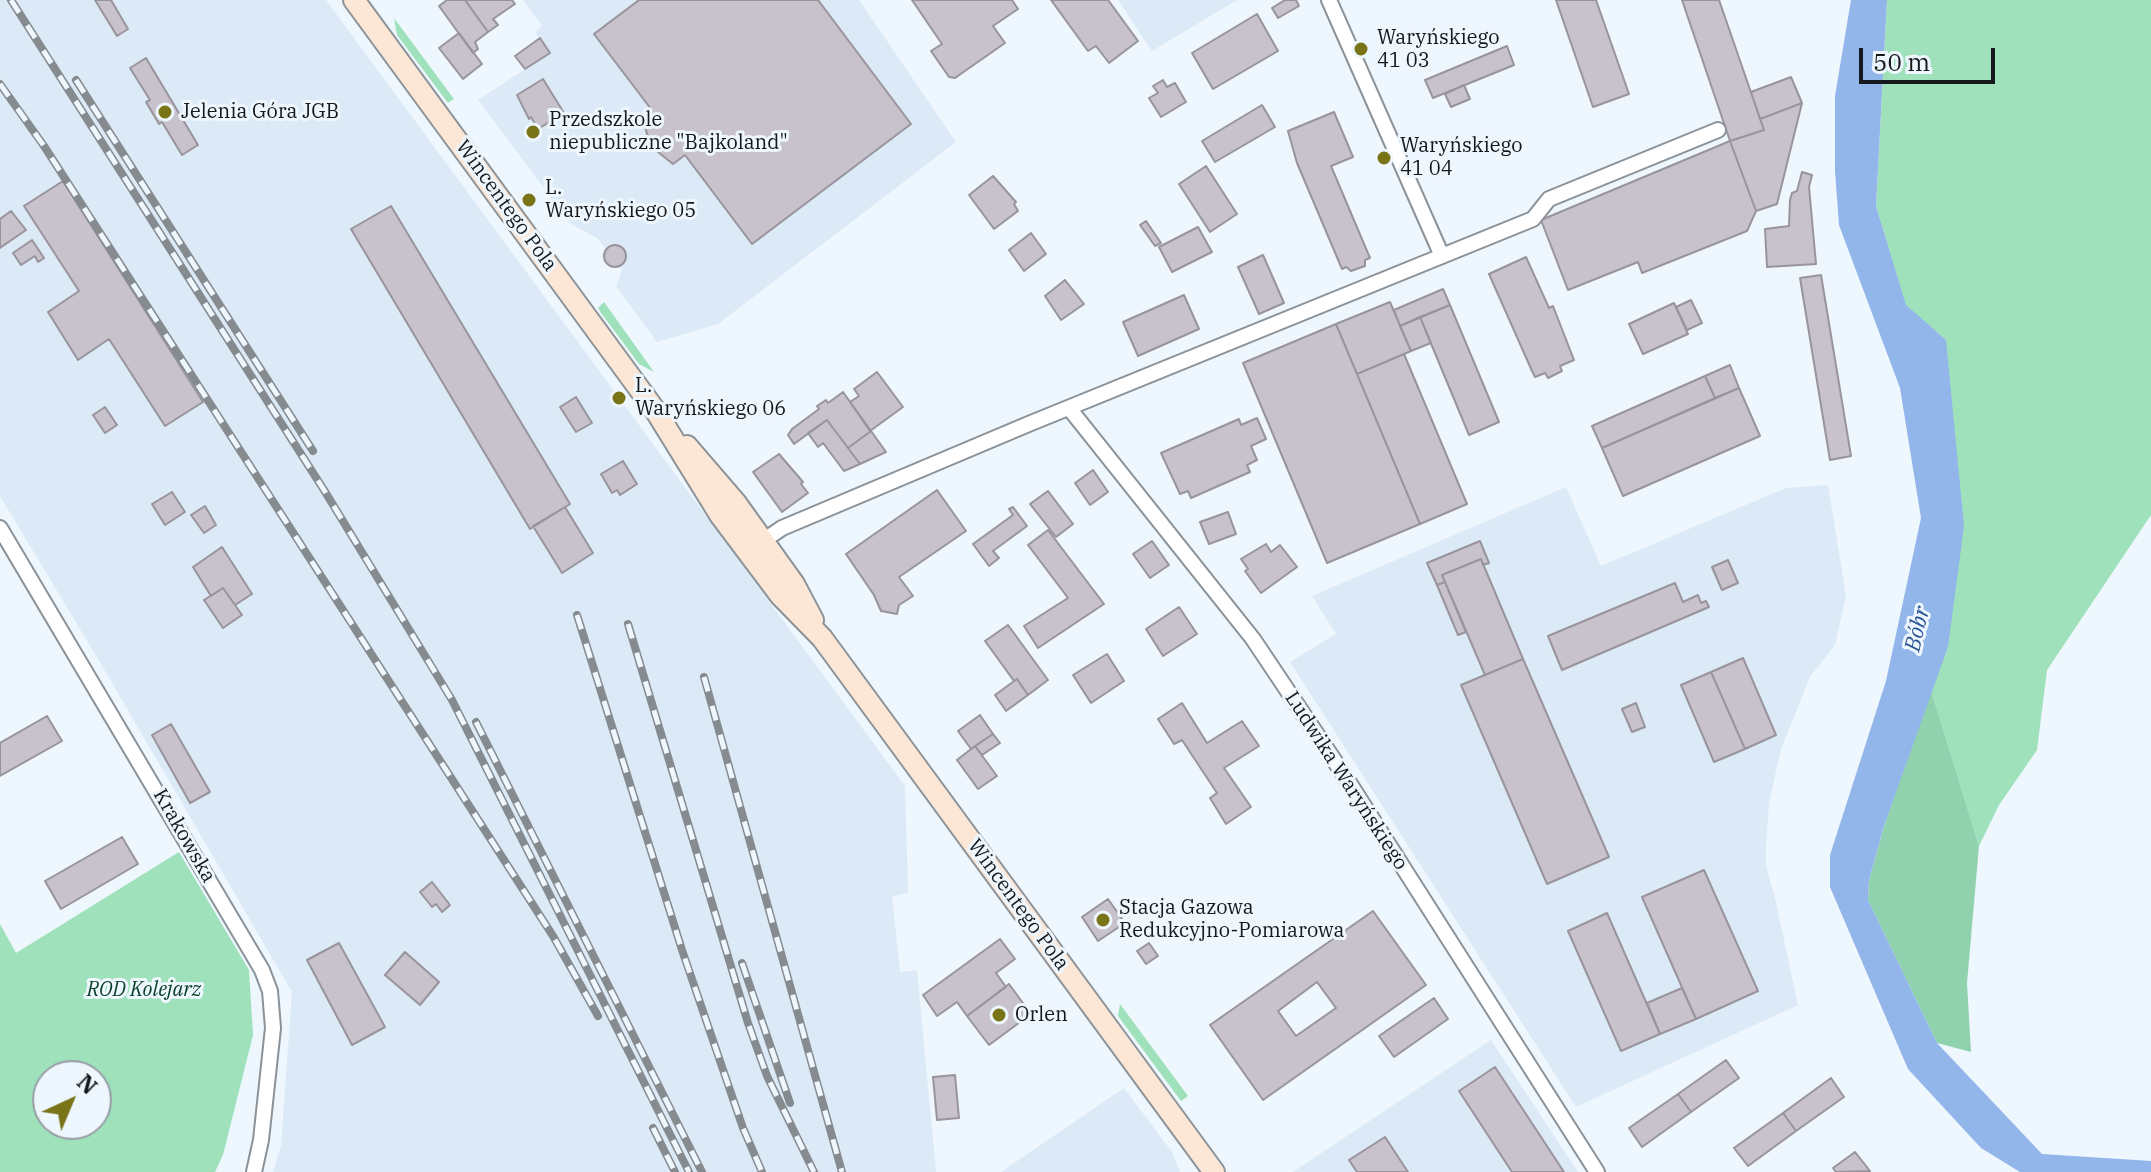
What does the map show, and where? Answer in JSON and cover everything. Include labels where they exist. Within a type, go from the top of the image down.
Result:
[{"type":"street","name":"Wincentego Pola","points":[[354,0],[657,413],[696,479],[737,537],[780,595],[822,638],[1214,1172]]},
{"type":"street","points":[[1329,0],[1442,256]]},
{"type":"street","points":[[737,537],[746,542],[763,541],[782,528],[1533,219],[1549,199],[1718,130]]},
{"type":"street","name":"Ludwika Waryńskiego","points":[[1069,408],[1253,639],[1350,784],[1597,1172]]},
{"type":"street","name":"Wincentego Pola","points":[[657,413],[718,480],[763,541],[794,584],[822,638]]},
{"type":"street","name":"Krakowska","points":[[0,528],[262,970],[270,991],[273,1028],[261,1140],[254,1172]]},
{"type":"shaded area","points":[[0,0],[326,0],[905,786],[908,893],[892,896],[900,972],[917,970],[936,1172],[273,1172],[281,1146],[292,992],[0,496]]},
{"type":"shaded area","points":[[523,0],[859,0],[956,142],[718,324],[657,342],[616,286],[621,266],[613,267],[605,262],[606,249],[597,238],[571,224],[478,100],[550,53],[535,32],[542,26]]},
{"type":"shaded area","points":[[1118,0],[1237,0],[1152,51]]},
{"type":"shaded area","points":[[1828,485],[1846,596],[1835,645],[1810,677],[1781,749],[1769,803],[1766,845],[1766,866],[1798,1005],[1576,1107],[1290,662],[1336,634],[1312,596],[1566,487],[1601,566],[1786,488]]},
{"type":"shaded area","points":[[1491,1040],[1578,1172],[1293,1172]]},
{"type":"shaded area","points":[[1124,1088],[1172,1152],[1180,1172],[1001,1172]]},
{"type":"green space","points":[[1887,0],[2151,0],[2151,515],[2047,670],[2037,750],[1999,805],[1979,846],[1931,690],[1948,647],[1946,340],[1906,306],[1876,206]]},
{"type":"green space","points":[[394,18],[454,99],[448,103],[397,35]]},
{"type":"green space","points":[[604,302],[654,372],[639,364],[601,313],[598,308]]},
{"type":"green space","points":[[1931,690],[1979,846],[1967,983],[1971,1052],[1937,1043],[1868,900],[1869,880],[1884,826]]},
{"type":"green space","name":"ROD Kolejarz","points":[[179,852],[249,970],[253,1035],[223,1155],[215,1172],[0,1172],[0,924],[16,953]]},
{"type":"green space","points":[[1120,1004],[1188,1096],[1181,1101],[1118,1016]]},
{"type":"water","name":"Bóbr","points":[[1851,0],[1887,0],[1876,206],[1906,305],[1946,340],[1964,526],[1948,647],[1884,826],[1869,880],[1868,900],[1937,1043],[2042,1154],[2151,1161],[2151,1172],[2020,1172],[1981,1148],[1908,1069],[1830,887],[1830,855],[1886,681],[1921,518],[1900,388],[1839,225],[1835,96]]},
{"type":"building","points":[[95,0],[111,0],[128,29],[117,36]]},
{"type":"building","points":[[447,0],[465,0],[488,32],[475,42],[478,49],[473,53],[439,6]]},
{"type":"building","points":[[465,0],[512,0],[515,4],[493,19],[498,25],[488,32]]},
{"type":"building","points":[[639,0],[818,0],[911,124],[752,244],[685,155],[673,164],[658,152],[648,138],[644,122],[651,109],[594,34]]},
{"type":"building","points":[[912,0],[1012,0],[1018,9],[993,26],[1005,43],[955,78],[949,77],[931,51],[942,44]]},
{"type":"building","points":[[1051,0],[1108,0],[1138,41],[1109,63],[1096,46],[1088,51]]},
{"type":"building","points":[[1285,0],[1296,0],[1299,6],[1278,18],[1272,8]]},
{"type":"building","points":[[1556,0],[1596,0],[1629,94],[1593,107]]},
{"type":"building","points":[[1682,0],[1719,0],[1764,130],[1730,141]]},
{"type":"building","points":[[1257,14],[1278,51],[1213,89],[1192,53]]},
{"type":"building","points":[[459,33],[482,64],[463,79],[439,48]]},
{"type":"building","points":[[540,38],[550,53],[525,69],[515,56]]},
{"type":"building","points":[[1507,46],[1514,65],[1433,98],[1425,80]]},
{"type":"building","name":"Jelenia Góra JGB","points":[[146,58],[198,145],[182,155],[162,122],[159,124],[146,102],[150,100],[130,68]]},
{"type":"building","points":[[1791,77],[1802,103],[1760,119],[1751,92]]},
{"type":"building","name":"Przedszkole niepubliczne \"Bajkoland\"","points":[[543,79],[564,113],[538,129],[531,117],[529,119],[517,95]]},
{"type":"building","points":[[1163,80],[1167,87],[1175,83],[1186,102],[1161,117],[1149,98],[1158,93],[1153,86]]},
{"type":"building","points":[[1464,85],[1470,99],[1451,107],[1445,94]]},
{"type":"building","points":[[1802,103],[1777,204],[1756,211],[1730,141],[1764,130],[1760,119]]},
{"type":"building","points":[[1262,105],[1275,127],[1215,162],[1202,141]]},
{"type":"building","points":[[1334,112],[1353,157],[1331,166],[1370,258],[1365,260],[1365,266],[1351,271],[1346,267],[1342,269],[1297,163],[1288,131]]},
{"type":"building","points":[[1730,141],[1756,211],[1747,231],[1642,273],[1638,262],[1568,290],[1541,220]]},
{"type":"building","points":[[1206,166],[1237,214],[1210,232],[1179,184]]},
{"type":"building","points":[[1802,172],[1812,175],[1809,187],[1816,264],[1767,267],[1765,229],[1789,226],[1790,200],[1792,193],[1797,191]]},
{"type":"building","points":[[993,176],[1016,202],[1018,211],[994,229],[969,195]]},
{"type":"building","points":[[63,181],[203,402],[165,426],[109,339],[78,360],[48,312],[79,291],[24,206]]},
{"type":"building","points":[[391,206],[570,504],[530,529],[351,229]]},
{"type":"building","points":[[11,211],[26,230],[0,248],[0,219]]},
{"type":"building","points":[[1146,221],[1161,243],[1155,246],[1140,225]]},
{"type":"building","points":[[1198,227],[1212,252],[1172,272],[1159,247]]},
{"type":"building","points":[[1031,233],[1046,254],[1024,271],[1009,250]]},
{"type":"building","points":[[32,240],[44,258],[38,262],[35,256],[21,265],[13,253]]},
{"type":"building","points":[[615,245],[623,248],[626,256],[623,264],[615,267],[607,264],[604,256],[607,248]]},
{"type":"building","points":[[1263,255],[1284,303],[1259,314],[1238,267]]},
{"type":"building","points":[[1526,257],[1549,308],[1553,306],[1574,360],[1560,366],[1562,371],[1548,378],[1545,373],[1535,377],[1489,274]]},
{"type":"building","points":[[1821,275],[1851,456],[1830,460],[1800,278]]},
{"type":"building","points":[[1065,280],[1084,304],[1061,320],[1045,296]]},
{"type":"building","points":[[1443,289],[1450,305],[1400,326],[1394,310]]},
{"type":"building","points":[[1184,295],[1199,329],[1138,356],[1123,322]]},
{"type":"building","points":[[1691,300],[1702,323],[1687,330],[1676,307]]},
{"type":"building","points":[[1390,302],[1411,351],[1357,374],[1336,324]]},
{"type":"building","points":[[1674,303],[1688,334],[1643,354],[1629,324]]},
{"type":"building","points":[[1450,305],[1499,422],[1469,435],[1420,317]]},
{"type":"building","points":[[1420,317],[1431,343],[1411,351],[1400,326]]},
{"type":"building","points":[[1336,324],[1420,524],[1327,563],[1243,363]]},
{"type":"building","points":[[1404,354],[1467,504],[1420,524],[1357,374]]},
{"type":"building","points":[[1730,365],[1739,388],[1715,398],[1705,376]]},
{"type":"building","points":[[877,372],[903,407],[870,431],[850,402],[859,396],[854,389]]},
{"type":"building","points":[[1705,376],[1715,398],[1602,448],[1592,426]]},
{"type":"building","points":[[1739,388],[1760,436],[1623,496],[1602,448]]},
{"type":"building","points":[[843,392],[871,431],[848,448],[827,420],[794,444],[788,435],[792,429],[819,409],[817,406],[826,400],[828,403]]},
{"type":"building","points":[[576,397],[592,423],[576,432],[560,407]]},
{"type":"building","points":[[105,407],[117,425],[105,433],[93,415]]},
{"type":"building","points":[[1257,418],[1266,439],[1251,446],[1257,460],[1247,465],[1250,472],[1191,498],[1188,491],[1180,494],[1161,453],[1239,419],[1241,425]]},
{"type":"building","points":[[827,420],[860,464],[844,471],[823,443],[818,447],[808,433]]},
{"type":"building","points":[[871,431],[886,452],[860,464],[848,448]]},
{"type":"building","points":[[779,454],[803,482],[801,484],[808,493],[782,512],[753,472]]},
{"type":"building","points":[[623,461],[637,484],[620,495],[617,490],[612,493],[601,474]]},
{"type":"building","points":[[1093,470],[1108,492],[1090,505],[1075,483]]},
{"type":"building","points":[[937,490],[966,531],[899,577],[913,596],[899,605],[897,614],[881,611],[874,595],[846,554]]},
{"type":"building","points":[[1048,491],[1073,524],[1056,537],[1030,504]]},
{"type":"building","points":[[172,492],[185,512],[165,525],[152,504]]},
{"type":"building","points":[[205,506],[216,525],[204,533],[191,515]]},
{"type":"building","points":[[565,507],[593,553],[562,573],[533,526]]},
{"type":"building","points":[[1013,507],[1027,526],[993,551],[999,558],[989,566],[973,544],[1013,515],[1009,509]]},
{"type":"building","points":[[1228,512],[1236,534],[1209,544],[1200,522]]},
{"type":"building","points":[[1048,530],[1104,604],[1038,648],[1024,626],[1068,598],[1028,545]]},
{"type":"building","points":[[1152,541],[1169,565],[1150,578],[1133,554]]},
{"type":"building","points":[[1480,541],[1489,563],[1483,565],[1481,559],[1442,575],[1445,582],[1437,585],[1427,563]]},
{"type":"building","points":[[1266,544],[1271,552],[1280,545],[1297,567],[1261,593],[1245,571],[1248,569],[1241,559]]},
{"type":"building","points":[[222,547],[252,594],[235,605],[223,588],[211,596],[193,567]]},
{"type":"building","points":[[1481,559],[1523,659],[1485,675],[1442,575]]},
{"type":"building","points":[[1728,560],[1738,583],[1722,590],[1712,567]]},
{"type":"building","points":[[1445,582],[1466,632],[1458,635],[1437,585]]},
{"type":"building","points":[[1675,583],[1683,602],[1698,595],[1701,603],[1706,601],[1709,607],[1562,670],[1548,636]]},
{"type":"building","points":[[223,588],[242,615],[223,628],[204,600]]},
{"type":"building","points":[[1179,607],[1197,634],[1163,656],[1146,629]]},
{"type":"building","points":[[1008,625],[1048,680],[1028,695],[985,641]]},
{"type":"building","points":[[1107,654],[1124,681],[1091,703],[1073,675]]},
{"type":"building","points":[[1743,658],[1776,735],[1745,749],[1711,672]]},
{"type":"building","points":[[1523,659],[1609,857],[1547,884],[1461,685]]},
{"type":"building","points":[[1711,672],[1745,749],[1714,762],[1681,685]]},
{"type":"building","points":[[1017,679],[1028,695],[1006,711],[995,695]]},
{"type":"building","points":[[1182,703],[1207,743],[1242,721],[1259,746],[1224,768],[1251,807],[1226,824],[1210,798],[1217,793],[1182,740],[1174,744],[1158,719]]},
{"type":"building","points":[[1636,703],[1645,727],[1632,732],[1622,709]]},
{"type":"building","points":[[980,715],[993,734],[971,749],[958,731]]},
{"type":"building","points":[[47,716],[62,741],[0,776],[0,743]]},
{"type":"building","points":[[171,724],[210,792],[190,803],[152,735]]},
{"type":"building","points":[[993,734],[1000,743],[982,755],[975,746]]},
{"type":"building","points":[[975,746],[997,776],[978,789],[957,760]]},
{"type":"building","points":[[122,837],[138,864],[61,909],[45,881]]},
{"type":"building","points":[[1704,870],[1758,991],[1696,1019],[1642,897]]},
{"type":"building","points":[[432,882],[450,905],[442,912],[436,904],[432,907],[420,892]]},
{"type":"building","name":"Stacja Gazowa Redukcyjno-Pomiarowa","points":[[1108,899],[1125,923],[1098,941],[1082,917]]},
{"type":"building","points":[[1373,911],[1426,985],[1263,1100],[1210,1025]],"holes":[[[1317,982],[1336,1008],[1296,1036],[1278,1011]]]},
{"type":"building","points":[[1607,913],[1660,1034],[1621,1051],[1568,931]]},
{"type":"building","points":[[1000,939],[1015,959],[996,973],[1006,987],[967,1016],[957,1002],[937,1016],[923,995]]},
{"type":"building","points":[[339,943],[385,1027],[352,1045],[307,960]]},
{"type":"building","points":[[1149,943],[1158,956],[1146,964],[1137,951]]},
{"type":"building","points":[[405,952],[439,982],[420,1005],[385,975]]},
{"type":"building","name":"Orlen","points":[[1009,984],[1031,1014],[989,1045],[967,1016]]},
{"type":"building","points":[[1682,988],[1696,1019],[1660,1034],[1647,1003]]},
{"type":"building","points":[[1434,998],[1448,1019],[1394,1057],[1379,1036]]},
{"type":"building","points":[[1726,1060],[1739,1078],[1691,1112],[1678,1094]]},
{"type":"building","points":[[1495,1067],[1564,1172],[1512,1172],[1459,1091]]},
{"type":"building","points":[[955,1075],[959,1118],[937,1120],[933,1077]]},
{"type":"building","points":[[1831,1078],[1844,1097],[1796,1131],[1783,1113]]},
{"type":"building","points":[[1678,1094],[1691,1112],[1642,1147],[1629,1128]]},
{"type":"building","points":[[1783,1113],[1796,1131],[1748,1166],[1734,1148]]},
{"type":"building","points":[[1385,1137],[1408,1172],[1357,1172],[1349,1160]]},
{"type":"building","points":[[1855,1152],[1870,1171],[1836,1172],[1833,1168]]},
{"type":"railway","points":[[11,0],[324,490],[452,700],[689,1172]]},
{"type":"railway","points":[[76,80],[313,451]]},
{"type":"railway","points":[[0,84],[44,146],[553,936],[598,1016]]},
{"type":"railway","points":[[577,615],[682,950],[743,1128],[762,1172]]},
{"type":"railway","points":[[628,624],[748,1023],[767,1076],[814,1172]]},
{"type":"railway","points":[[704,677],[842,1172]]},
{"type":"railway","points":[[476,722],[702,1172]]},
{"type":"railway","points":[[742,963],[790,1103]]},
{"type":"railway","points":[[653,1128],[675,1172]]},
{"type":"place","name":"Waryńskiego 41 03","points":[[1361,49]]},
{"type":"place","name":"Jelenia Góra JGB","points":[[165,112]]},
{"type":"place","name":"Przedszkole niepubliczne \"Bajkoland\"","points":[[533,132]]},
{"type":"place","name":"Waryńskiego 41 04","points":[[1384,158]]},
{"type":"place","name":"L. Waryńskiego 05","points":[[529,200]]},
{"type":"place","name":"L. Waryńskiego 06","points":[[619,398]]},
{"type":"place","name":"Stacja Gazowa Redukcyjno-Pomiarowa","points":[[1103,920]]},
{"type":"place","name":"Orlen","points":[[999,1015]]}]
